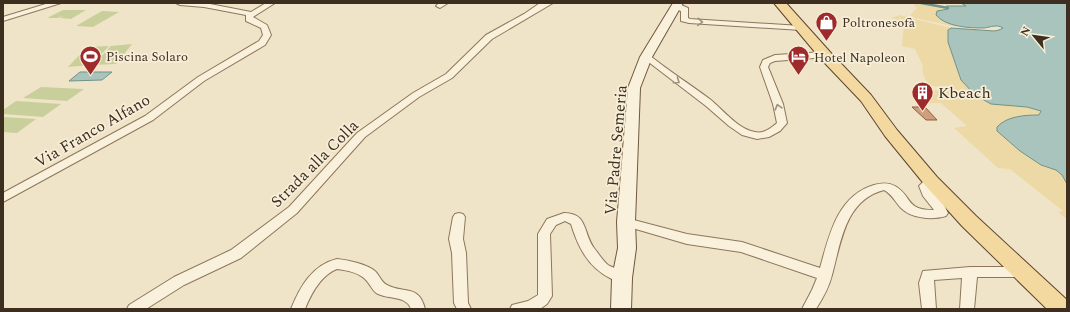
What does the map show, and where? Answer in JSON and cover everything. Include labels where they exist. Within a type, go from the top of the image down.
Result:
[{"type":"main road","points":[[780,3],[819,49],[866,98],[891,133],[931,181],[969,221],[1062,309]]},
{"type":"main road","name":"Via Padre Semeria","points":[[621,309],[622,278],[626,248],[626,222],[634,88],[646,57],[677,4]]},
{"type":"street","points":[[3,19],[57,3]]},
{"type":"street","points":[[180,3],[204,5],[252,14],[271,3]]},
{"type":"street","name":"Strada alla Colla","points":[[134,309],[179,281],[236,254],[293,210],[361,135],[416,95],[450,76],[488,37],[549,3]]},
{"type":"street","points":[[677,4],[685,10],[684,19],[686,21],[801,28]]},
{"type":"street","name":"Via Franco Alfano","points":[[3,198],[150,118],[201,79],[262,43],[267,35],[265,29],[249,19],[248,16],[252,14]]},
{"type":"street","points":[[646,57],[705,100],[733,123],[754,135],[763,136],[775,131],[782,123],[778,104],[764,67],[765,63],[768,60],[775,58],[819,49]]},
{"type":"street","points":[[809,309],[822,286],[841,224],[854,201],[862,194],[884,186],[894,189],[907,207],[928,214],[940,214],[942,213],[941,209],[926,192],[925,186],[931,181]]},
{"type":"street","points":[[517,309],[535,305],[542,301],[545,296],[544,234],[551,222],[559,218],[570,217],[574,219],[577,222],[582,239],[588,250],[602,268],[622,278]]},
{"type":"street","points":[[459,218],[456,239],[459,253],[460,303],[464,309]]},
{"type":"street","points":[[626,222],[687,239],[742,247],[780,259],[809,271],[825,275]]},
{"type":"street","points":[[298,309],[303,294],[313,282],[329,267],[337,264],[366,272],[372,276],[377,286],[383,290],[411,296],[416,301],[418,309]]},
{"type":"street","points":[[967,309],[970,272]]},
{"type":"street","points":[[929,309],[926,283],[928,275],[970,272],[1023,272]]},
{"type":"green space","points":[[63,10],[86,10],[71,19],[60,18],[63,16],[58,18],[47,18]]},
{"type":"green space","points":[[102,11],[119,12],[93,27],[76,26]]},
{"type":"green space","points":[[132,44],[116,64],[93,65],[111,46]]},
{"type":"green space","points":[[109,46],[91,65],[68,67],[87,47]]},
{"type":"green space","points":[[41,87],[84,89],[67,101],[23,98]]},
{"type":"green space","points":[[16,101],[61,104],[43,117],[3,114],[3,110]]},
{"type":"green space","points":[[3,117],[36,119],[17,133],[3,132]]},
{"type":"sand","points":[[915,3],[944,9],[939,11],[942,19],[957,27],[915,18],[910,15],[917,8],[914,5]]},
{"type":"sand","points":[[899,15],[951,28],[948,30],[948,42],[961,80],[975,95],[991,104],[1027,107],[1042,111],[1039,115],[1013,118],[1007,121],[1008,141],[1041,165],[1056,170],[1062,175],[1067,184],[1067,219],[1058,212],[1063,211],[1010,169],[998,168],[954,128],[967,126],[941,103],[927,103],[919,93],[936,94],[934,90],[950,91],[946,87],[930,85],[923,75],[923,66],[915,49],[902,46],[904,25],[897,24],[899,21],[892,18]]},
{"type":"water","points":[[961,3],[1067,3],[1067,184],[1062,175],[1056,170],[1041,165],[1020,151],[997,131],[997,127],[1006,120],[1022,116],[1039,115],[1041,111],[1027,107],[991,104],[975,95],[961,80],[948,42],[948,30],[951,28],[994,31],[1003,28],[996,26],[972,28],[958,26],[940,19],[936,15],[937,11],[948,9],[946,6],[966,6]]},
{"type":"water","name":"Piscina Solaro","points":[[80,72],[112,72],[102,80],[69,81]]},
{"type":"building","name":"Kbeach","points":[[912,107],[925,107],[937,120],[926,120]]},
{"type":"waterway","points":[[921,3],[948,8]]},
{"type":"place","name":"Poltronesofà","points":[[827,42]]},
{"type":"place","name":"Piscina Solaro","points":[[91,76]]},
{"type":"place","name":"Hotel Napoleon","points":[[799,76]]},
{"type":"place","name":"Kbeach","points":[[923,112]]}]
